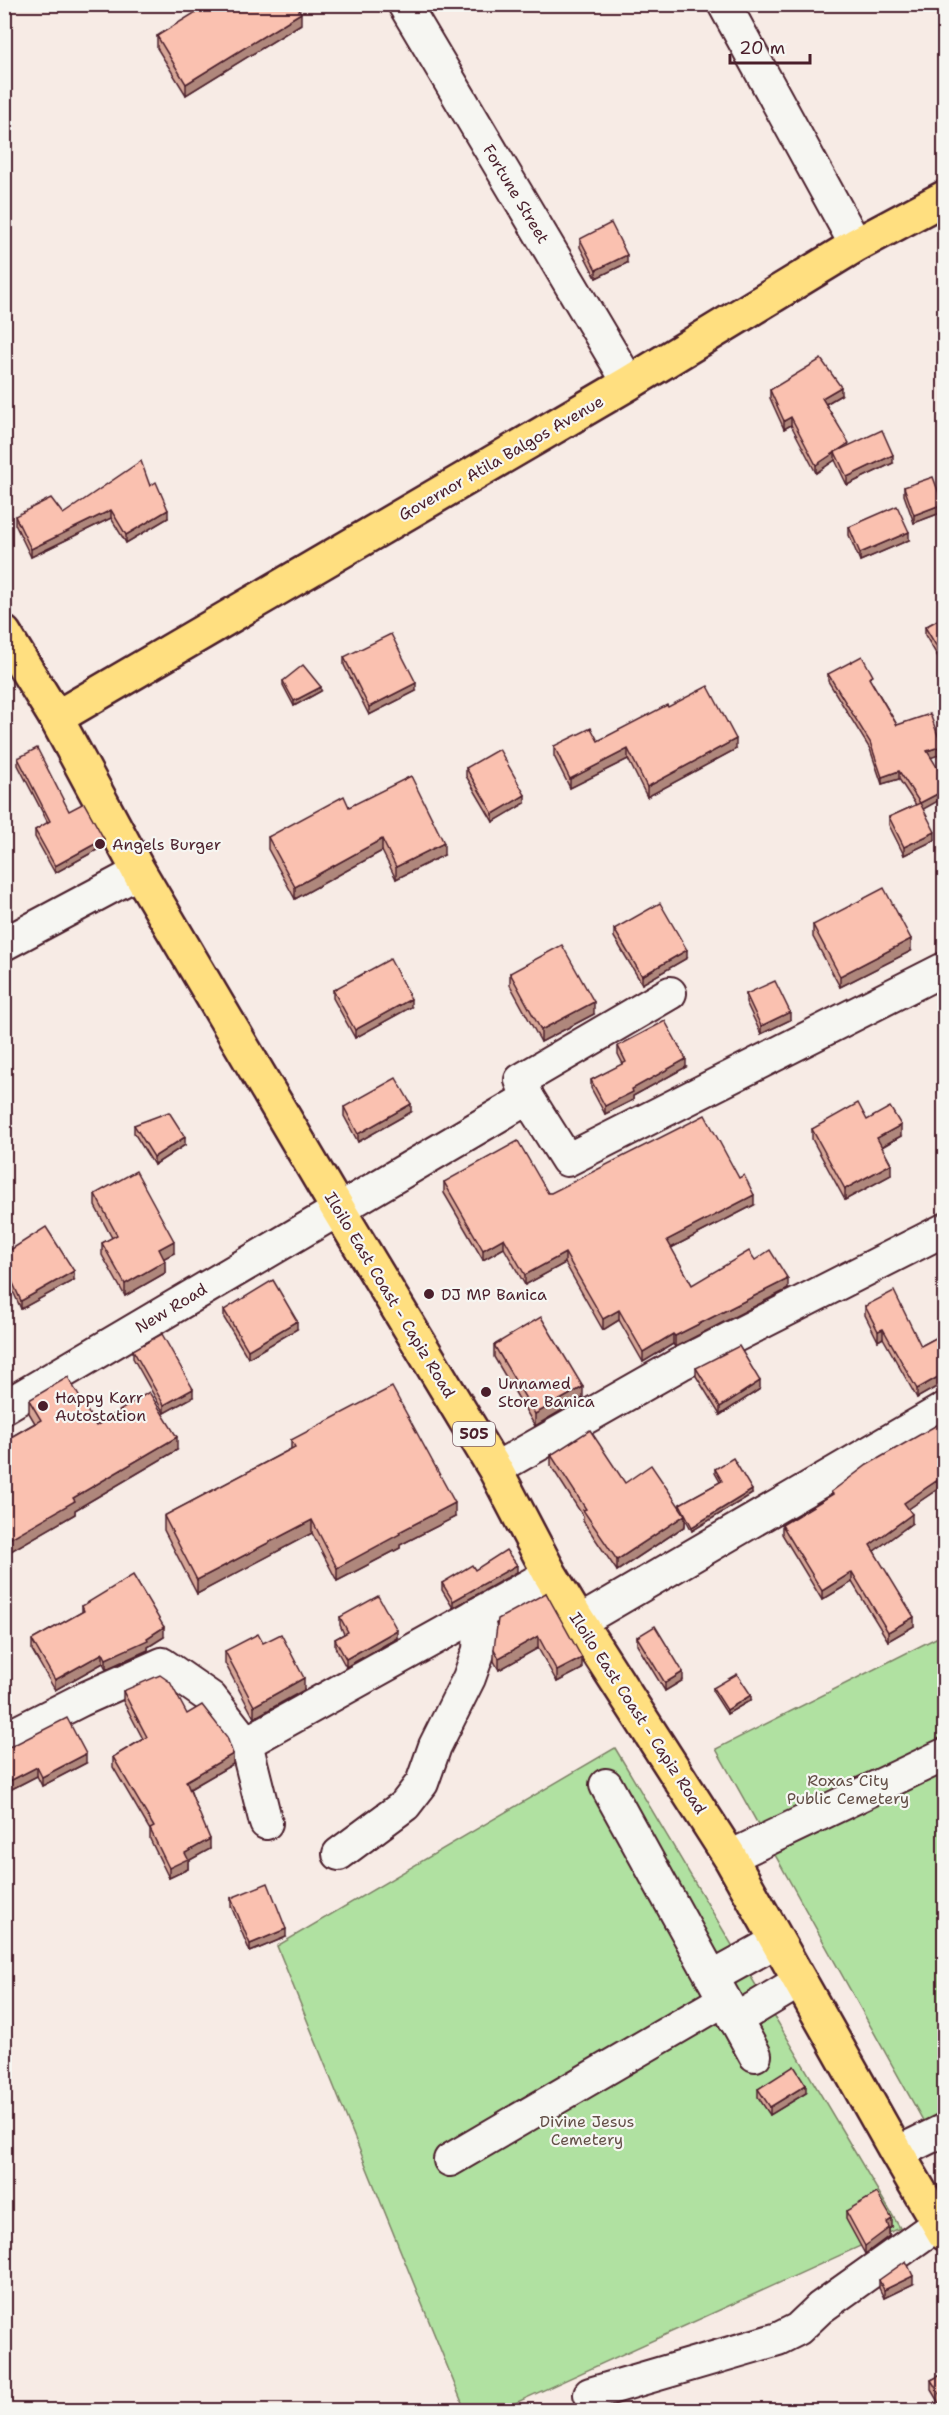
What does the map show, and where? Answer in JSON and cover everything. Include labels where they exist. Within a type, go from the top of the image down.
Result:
[{"type":"main road","name":"Governor Atila Balgos Avenue","points":[[56,718],[629,383],[856,246],[945,198]]},
{"type":"main road","name":"Iloilo East Coast - Capiz Road","points":[[4,633],[56,718],[139,872],[495,1469],[550,1574],[730,1857],[897,2153],[942,2228]]},
{"type":"street","name":"Fortune Street","points":[[404,4],[629,383]]},
{"type":"street","points":[[724,4],[856,246]]},
{"type":"street","points":[[4,944],[139,872]]},
{"type":"street","points":[[670,993],[521,1080],[528,1098],[567,1160],[945,969]]},
{"type":"street","name":"New Road","points":[[4,1407],[528,1098]]},
{"type":"street","points":[[495,1469],[680,1364],[945,1230]]},
{"type":"street","points":[[579,1622],[945,1409]]},
{"type":"street","points":[[246,1743],[550,1574]]},
{"type":"street","points":[[339,1854],[405,1805],[422,1783],[435,1746],[469,1678],[479,1650],[480,1629],[476,1615]]},
{"type":"street","points":[[4,1739],[81,1700],[162,1664],[211,1698],[246,1743],[266,1823]]},
{"type":"street","points":[[730,1857],[945,1755]]},
{"type":"street","points":[[606,1785],[755,2055]]},
{"type":"street","points":[[724,1999],[777,1941]]},
{"type":"street","points":[[450,2160],[724,1999],[800,1981]]},
{"type":"street","points":[[897,2153],[945,2130]]},
{"type":"street","points":[[590,2394],[778,2339],[798,2328],[820,2307],[942,2228]]},
{"type":"green space","name":"Roxas City Public Cemetery","points":[[944,1634],[944,2158],[716,1749]]},
{"type":"green space","name":"Divine Jesus Cemetery","points":[[615,1748],[900,2228],[500,2410],[465,2410],[277,1946]]},
{"type":"building","points":[[209,4],[296,4],[301,13],[186,84],[157,36]]},
{"type":"building","points":[[611,223],[627,255],[596,270],[580,239]]},
{"type":"building","points":[[821,359],[841,387],[822,398],[849,443],[816,465],[791,417],[784,421],[770,390]]},
{"type":"building","points":[[882,430],[893,455],[847,477],[835,452]]},
{"type":"building","points":[[141,461],[150,486],[156,482],[168,510],[126,535],[111,510],[31,549],[15,516],[51,498],[63,514]]},
{"type":"building","points":[[933,477],[943,504],[914,515],[904,487]]},
{"type":"building","points":[[897,506],[909,532],[860,553],[849,527]]},
{"type":"building","points":[[945,616],[945,658],[944,659],[925,627]]},
{"type":"building","points":[[391,634],[416,683],[369,707],[344,657]]},
{"type":"building","points":[[862,656],[873,676],[869,678],[897,725],[930,714],[942,746],[927,751],[945,780],[945,790],[920,803],[899,771],[882,777],[870,742],[828,674]]},
{"type":"building","points":[[303,665],[321,687],[294,701],[283,681]]},
{"type":"building","points":[[708,686],[736,739],[647,787],[628,749],[570,779],[554,746],[591,728],[598,741]]},
{"type":"building","points":[[37,748],[69,811],[84,803],[104,839],[55,866],[35,830],[50,821],[18,758]]},
{"type":"building","points":[[499,749],[525,795],[493,814],[466,768]]},
{"type":"building","points":[[411,776],[444,843],[396,867],[382,839],[295,887],[268,837],[344,796],[349,807]]},
{"type":"building","points":[[920,803],[935,832],[904,847],[889,817]]},
{"type":"building","points":[[945,870],[945,880],[940,872]]},
{"type":"building","points":[[884,888],[911,939],[840,976],[813,925]]},
{"type":"building","points":[[660,903],[687,950],[642,976],[614,929]]},
{"type":"building","points":[[562,945],[594,1002],[541,1030],[510,973]]},
{"type":"building","points":[[390,959],[411,999],[355,1030],[333,990]]},
{"type":"building","points":[[775,981],[790,1012],[761,1026],[746,994]]},
{"type":"building","points":[[665,1021],[686,1059],[632,1089],[633,1092],[605,1106],[591,1080],[626,1062],[618,1046]]},
{"type":"building","points":[[396,1078],[411,1104],[358,1134],[344,1107]]},
{"type":"building","points":[[858,1103],[867,1120],[890,1107],[901,1125],[877,1138],[891,1164],[845,1189],[812,1129]]},
{"type":"building","points":[[169,1112],[185,1137],[154,1157],[134,1125]]},
{"type":"building","points":[[705,1115],[739,1178],[744,1175],[754,1195],[667,1240],[692,1285],[749,1251],[755,1260],[770,1250],[788,1279],[675,1336],[673,1334],[643,1352],[619,1310],[603,1319],[565,1253],[525,1275],[504,1238],[483,1250],[444,1182],[518,1141],[548,1193],[551,1193]]},
{"type":"building","points":[[136,1171],[174,1241],[159,1249],[165,1261],[125,1284],[102,1243],[117,1235],[95,1194]]},
{"type":"building","points":[[46,1227],[74,1271],[21,1301],[4,1263],[4,1254]]},
{"type":"building","points":[[273,1280],[297,1321],[248,1350],[224,1310]]},
{"type":"building","points":[[894,1291],[921,1346],[945,1333],[945,1373],[917,1389],[883,1329],[878,1331],[865,1306]]},
{"type":"building","points":[[541,1317],[583,1387],[535,1414],[494,1345]]},
{"type":"building","points":[[162,1334],[193,1389],[164,1405],[133,1350]]},
{"type":"building","points":[[739,1346],[760,1381],[720,1407],[696,1368]]},
{"type":"building","points":[[68,1377],[96,1426],[149,1392],[177,1437],[73,1498],[75,1501],[4,1542],[4,1441],[41,1420],[29,1400]]},
{"type":"building","points":[[392,1387],[455,1503],[337,1568],[312,1520],[197,1580],[164,1516],[295,1447],[291,1440]]},
{"type":"building","points":[[942,1422],[945,1426],[945,1475],[904,1503],[912,1514],[870,1545],[914,1617],[888,1632],[852,1572],[822,1591],[782,1525],[833,1494],[831,1492],[867,1465]]},
{"type":"building","points":[[590,1430],[625,1483],[651,1465],[685,1515],[617,1560],[583,1510],[586,1509],[551,1455]]},
{"type":"building","points":[[733,1458],[752,1490],[692,1527],[680,1504],[722,1481],[715,1469]]},
{"type":"building","points":[[506,1550],[517,1565],[453,1601],[442,1583],[472,1565],[475,1570]]},
{"type":"building","points":[[133,1575],[164,1627],[147,1638],[148,1640],[106,1659],[103,1653],[55,1680],[32,1640],[84,1611],[82,1606]]},
{"type":"building","points":[[546,1593],[582,1658],[557,1671],[538,1636],[499,1658],[494,1649],[498,1619]]},
{"type":"building","points":[[378,1596],[397,1630],[346,1659],[335,1639],[348,1632],[340,1617]]},
{"type":"building","points":[[655,1626],[683,1672],[665,1683],[637,1637]]},
{"type":"building","points":[[258,1634],[263,1643],[281,1634],[304,1678],[254,1706],[225,1651]]},
{"type":"building","points":[[737,1674],[751,1695],[727,1710],[713,1688]]},
{"type":"building","points":[[160,1675],[170,1682],[187,1714],[202,1705],[227,1737],[233,1754],[186,1781],[210,1839],[185,1853],[188,1859],[169,1868],[150,1829],[154,1827],[113,1757],[147,1737],[123,1691]]},
{"type":"building","points":[[67,1718],[86,1754],[42,1777],[37,1767],[4,1784],[4,1747],[12,1746]]},
{"type":"building","points":[[268,1883],[286,1929],[250,1944],[231,1898]]},
{"type":"building","points":[[794,2066],[806,2085],[770,2107],[758,2089]]},
{"type":"building","points":[[877,2193],[892,2219],[887,2222],[889,2228],[865,2246],[846,2211]]},
{"type":"building","points":[[906,2261],[913,2276],[884,2290],[879,2280]]},
{"type":"building","points":[[945,2373],[945,2403],[931,2380]]},
{"type":"place","name":"Angels Burger","points":[[100,844]]},
{"type":"place","name":"DJ MP Banica","points":[[429,1294]]},
{"type":"place","name":"Unnamed Store Banica","points":[[486,1392]]},
{"type":"place","name":"Happy Karr Autostation","points":[[43,1406]]}]
